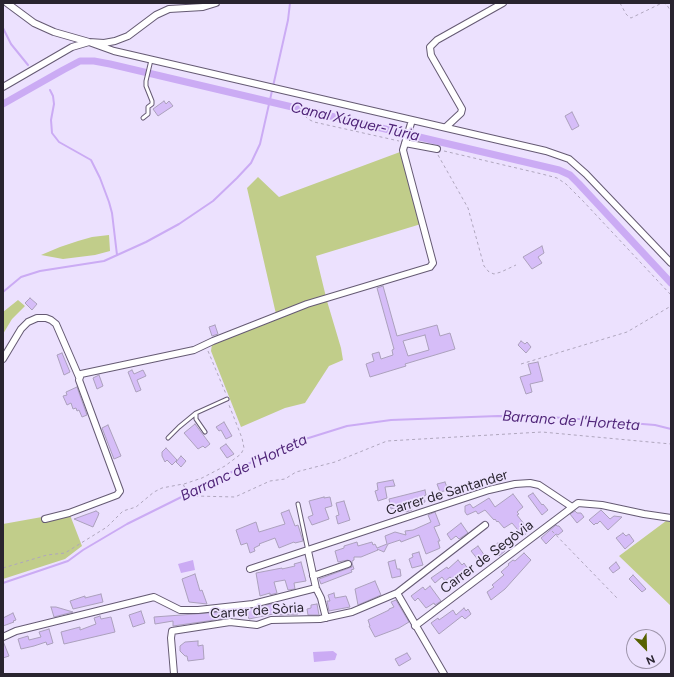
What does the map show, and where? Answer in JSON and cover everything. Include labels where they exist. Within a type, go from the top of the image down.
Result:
[{"type":"street","points":[[7,3],[34,23],[54,32],[89,42],[150,63],[266,86],[546,150],[569,158],[671,263]]},
{"type":"street","points":[[3,87],[72,47],[89,42],[104,43],[115,41],[128,36],[156,14],[169,9],[204,7],[216,3]]},
{"type":"street","points":[[446,128],[461,113],[462,109],[431,55],[430,47],[437,40],[503,3]]},
{"type":"street","points":[[79,377],[84,372],[194,350],[307,304],[430,267],[433,263],[403,150],[412,120]]},
{"type":"street","points":[[406,142],[436,149]]},
{"type":"street","points":[[3,358],[21,329],[37,318],[46,318],[56,324],[79,377],[120,491],[117,495],[69,513],[45,519]]},
{"type":"street","name":"Carrer de Santander","points":[[250,569],[489,490],[523,483],[539,485],[572,508]]},
{"type":"street","points":[[572,508],[578,503],[591,503],[671,518]]},
{"type":"street","name":"Carrer de Segòvia","points":[[415,626],[572,508]]},
{"type":"street","name":"Carrer de Sòria","points":[[174,674],[171,638],[172,631],[230,622],[257,625],[271,620],[326,618],[358,610],[398,593],[485,525]]},
{"type":"street","points":[[308,550],[316,588],[321,598],[326,618]]},
{"type":"street","points":[[313,576],[348,564]]},
{"type":"street","points":[[3,638],[16,631],[154,597],[180,610],[198,610],[253,604],[316,588]]},
{"type":"street","points":[[398,593],[415,626],[444,674]]},
{"type":"lane","points":[[144,118],[148,114],[148,107],[152,104],[146,86],[150,63]]},
{"type":"lane","points":[[168,438],[179,426],[196,413],[227,399]]},
{"type":"lane","points":[[196,413],[196,419],[205,432]]},
{"type":"lane","points":[[298,504],[308,550]]},
{"type":"path","points":[[620,3],[626,14],[631,18],[660,4],[667,5],[671,12]]},
{"type":"path","points":[[305,116],[314,122],[406,142]]},
{"type":"path","points":[[436,149],[468,208],[484,266],[489,272],[494,274],[516,264]]},
{"type":"path","points":[[436,149],[557,178],[576,193],[671,295]]},
{"type":"path","points":[[520,364],[627,332],[671,306]]},
{"type":"path","points":[[3,568],[47,555],[65,553],[107,527],[123,511],[136,507],[154,492],[162,488],[184,484],[202,478],[225,466],[241,454],[244,448],[242,438],[205,345]]},
{"type":"path","points":[[184,484],[188,494],[195,496],[234,497],[270,481],[285,479],[296,472],[335,462],[387,441],[542,432],[671,444]]},
{"type":"path","points":[[547,526],[617,598]]},
{"type":"green space","points":[[400,152],[421,224],[316,256],[326,297],[276,314],[247,188],[258,177],[279,197]]},
{"type":"green space","points":[[109,235],[110,251],[95,255],[63,259],[41,255],[78,241],[92,237]]},
{"type":"green space","points":[[18,300],[25,306],[12,319],[3,334],[3,312]]},
{"type":"green space","points":[[327,301],[341,348],[343,360],[329,366],[305,403],[285,408],[241,427],[211,351],[212,344],[308,306]]},
{"type":"green space","points":[[70,515],[82,546],[65,559],[3,579],[3,524],[42,517],[43,521]]},
{"type":"green space","points":[[666,521],[671,522],[671,606],[619,556]]},
{"type":"shaded area","points":[[193,560],[195,570],[181,573],[178,564]]},
{"type":"shaded area","points":[[333,651],[337,654],[335,660],[314,662],[313,652]]},
{"type":"building","points":[[164,101],[166,104],[169,101],[173,106],[158,116],[153,109]]},
{"type":"building","points":[[572,112],[579,126],[572,130],[565,116]]},
{"type":"building","points":[[542,246],[544,253],[538,257],[542,263],[532,269],[523,257]]},
{"type":"building","points":[[383,286],[397,336],[437,325],[440,336],[450,333],[455,349],[405,364],[406,366],[370,377],[366,364],[374,361],[372,354],[379,352],[381,359],[393,355],[392,350],[394,349],[377,288]],"holes":[[[425,335],[429,350],[408,356],[403,341]]]},
{"type":"building","points":[[30,298],[37,304],[32,310],[25,303]]},
{"type":"building","points":[[215,325],[218,334],[212,336],[209,327]]},
{"type":"building","points":[[521,341],[525,344],[527,342],[531,347],[526,353],[518,345]]},
{"type":"building","points":[[62,353],[70,372],[64,375],[57,355]]},
{"type":"building","points":[[538,362],[543,381],[530,384],[532,392],[526,394],[520,377],[531,374],[528,364]]},
{"type":"building","points":[[132,370],[134,374],[143,370],[146,376],[137,380],[141,390],[136,392],[128,372]]},
{"type":"building","points":[[99,375],[103,386],[97,389],[93,378]]},
{"type":"building","points":[[77,387],[87,415],[82,417],[79,410],[77,411],[76,408],[73,409],[71,403],[67,405],[63,396],[67,395],[66,392]]},
{"type":"building","points":[[224,422],[232,436],[226,439],[221,430],[219,431],[216,427]]},
{"type":"building","points":[[195,424],[210,444],[205,448],[203,446],[198,449],[184,433]]},
{"type":"building","points":[[108,425],[121,456],[114,459],[102,428]]},
{"type":"building","points":[[226,444],[234,454],[227,458],[220,448]]},
{"type":"building","points":[[166,448],[177,460],[172,465],[167,460],[165,462],[162,456],[162,452]]},
{"type":"building","points":[[181,456],[186,461],[181,467],[176,462]]},
{"type":"building","points":[[393,480],[395,486],[385,487],[387,498],[378,501],[375,491],[378,490],[377,483]]},
{"type":"building","points":[[445,482],[448,490],[440,492],[437,484]]},
{"type":"building","points":[[425,490],[425,502],[411,507],[412,510],[406,512],[405,508],[395,511],[394,508],[391,509],[389,499]]},
{"type":"building","points":[[533,493],[548,510],[542,515],[528,496]]},
{"type":"building","points":[[513,494],[523,507],[517,512],[519,514],[517,515],[528,529],[528,532],[523,536],[512,523],[504,528],[485,510],[478,514],[476,511],[467,515],[465,512],[465,506],[470,504],[473,508],[489,498],[495,507]]},
{"type":"building","points":[[330,497],[332,506],[325,508],[329,519],[312,525],[308,517],[313,515],[309,501]]},
{"type":"building","points":[[344,501],[350,520],[338,524],[336,516],[339,515],[336,503]]},
{"type":"building","points":[[289,510],[295,526],[298,525],[303,541],[294,542],[279,548],[275,538],[259,544],[260,545],[254,548],[255,551],[250,553],[247,543],[241,545],[236,530],[256,522],[259,532],[285,524],[281,513]]},
{"type":"building","points":[[601,510],[610,519],[614,516],[622,517],[608,530],[600,521],[594,525],[589,520]]},
{"type":"building","points":[[96,511],[99,513],[93,527],[74,519]]},
{"type":"building","points":[[575,511],[577,513],[581,513],[584,517],[577,523],[570,514]]},
{"type":"building","points":[[435,512],[440,525],[434,527],[440,541],[438,541],[440,548],[426,554],[419,535],[401,542],[400,540],[388,544],[384,552],[377,549],[378,550],[361,557],[354,557],[352,563],[348,560],[338,562],[335,551],[344,548],[344,546],[357,542],[358,546],[372,542],[377,548],[387,544],[385,536],[395,532],[406,535],[405,531],[413,530],[431,522],[428,515]]},
{"type":"building","points":[[461,523],[468,533],[459,539],[456,536],[451,540],[447,534]]},
{"type":"building","points":[[556,525],[563,531],[558,535],[556,534],[546,544],[541,538]]},
{"type":"building","points":[[623,533],[626,536],[629,534],[634,541],[625,549],[616,538]]},
{"type":"building","points":[[498,543],[503,546],[505,551],[499,556],[492,548]]},
{"type":"building","points":[[478,546],[485,556],[479,561],[471,551]]},
{"type":"building","points":[[419,552],[423,565],[412,568],[409,559],[413,557],[412,554]]},
{"type":"building","points":[[524,553],[531,560],[505,589],[491,600],[487,592],[494,587],[492,585],[504,575],[501,572],[509,565],[508,564],[513,560],[515,561]]},
{"type":"building","points":[[395,560],[397,569],[400,569],[401,576],[392,578],[388,562]]},
{"type":"building","points":[[458,560],[462,565],[464,563],[468,569],[461,575],[461,580],[457,583],[450,577],[445,581],[442,577],[435,583],[431,578],[447,567],[448,569]]},
{"type":"building","points":[[301,562],[306,581],[294,583],[295,589],[288,590],[285,580],[274,582],[277,593],[270,595],[270,593],[260,596],[256,573],[295,566],[294,564]]},
{"type":"building","points":[[616,562],[620,568],[613,573],[609,568]]},
{"type":"building","points":[[352,563],[354,569],[351,570],[352,572],[321,584],[319,579],[352,567]]},
{"type":"building","points":[[195,574],[200,591],[202,590],[207,604],[189,602],[182,579]]},
{"type":"building","points":[[633,575],[646,589],[642,592],[629,579]]},
{"type":"building","points":[[375,581],[381,595],[358,605],[355,589]]},
{"type":"building","points":[[430,586],[441,601],[426,608],[418,598],[415,601],[411,596],[423,587],[425,590]]},
{"type":"building","points":[[334,593],[335,598],[346,596],[350,607],[329,611],[327,601],[330,601],[328,595]]},
{"type":"building","points":[[101,594],[103,602],[73,609],[70,601],[85,596],[85,598]]},
{"type":"building","points":[[396,600],[409,622],[399,628],[375,637],[369,626],[368,620],[394,607],[391,602]]},
{"type":"building","points":[[276,603],[277,609],[287,607],[287,609],[297,608],[298,614],[273,614],[249,619],[246,609]]},
{"type":"building","points":[[317,604],[319,615],[308,615],[307,609],[311,608],[311,605]]},
{"type":"building","points":[[51,607],[56,607],[73,612],[54,617]]},
{"type":"building","points":[[464,608],[466,611],[468,609],[471,614],[465,619],[462,616],[439,634],[431,623],[438,618],[439,620],[453,610],[456,615]]},
{"type":"building","points":[[141,611],[145,623],[133,627],[129,615]]},
{"type":"building","points":[[222,612],[222,619],[173,626],[173,621],[155,624],[154,617]]},
{"type":"building","points":[[13,613],[16,620],[3,626],[3,618]]},
{"type":"building","points":[[100,616],[101,619],[111,617],[115,632],[64,644],[61,632],[80,627],[80,630],[96,624],[94,618]]},
{"type":"building","points":[[49,629],[53,643],[47,645],[46,642],[21,649],[18,639],[28,636],[29,640],[41,637],[39,632]]},
{"type":"building","points":[[3,641],[9,656],[3,658]]},
{"type":"building","points":[[198,641],[198,646],[203,645],[204,659],[188,661],[187,656],[180,651],[180,646],[185,642]]},
{"type":"building","points":[[407,653],[411,659],[399,666],[395,659]]},
{"type":"waterway","points":[[3,292],[21,277],[40,271],[104,261],[146,242],[179,224],[213,201],[237,178],[251,163],[260,144],[288,20],[290,3]]},
{"type":"waterway","points":[[3,28],[11,44],[28,65]]},
{"type":"waterway","name":"Canal Xúquer-Túria","points":[[3,104],[80,61],[94,61],[559,170],[570,175],[579,184],[671,283]]},
{"type":"waterway","points":[[50,90],[53,96],[54,104],[51,120],[52,133],[59,142],[91,160],[109,202],[112,213],[117,255]]},
{"type":"waterway","name":"Barranc de l'Horteta","points":[[3,583],[68,561],[83,550],[127,524],[260,458],[299,441],[347,426],[391,420],[498,416],[593,420],[655,425],[671,429]]}]
